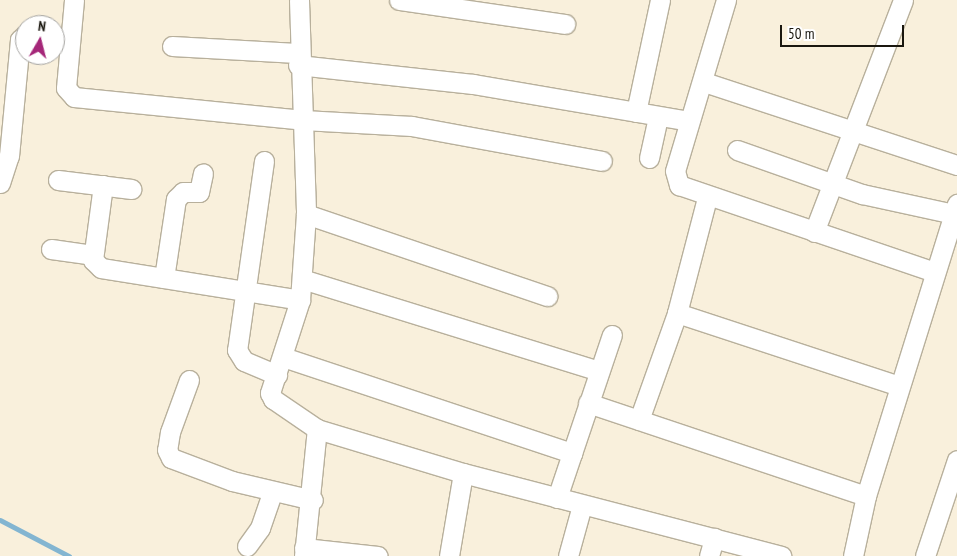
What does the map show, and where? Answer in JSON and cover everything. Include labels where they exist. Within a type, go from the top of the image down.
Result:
[{"type":"street","points":[[65,29],[74,0]]},
{"type":"street","points":[[298,0],[298,59],[303,120],[306,214],[302,279],[300,300],[284,357],[270,393],[273,399],[318,429],[463,473],[582,505],[711,547],[781,556]]},
{"type":"street","points":[[399,0],[565,24]]},
{"type":"street","points":[[636,112],[660,0]]},
{"type":"street","points":[[726,0],[704,82],[688,121],[676,179],[679,185],[708,198],[935,272]]},
{"type":"street","points":[[814,232],[831,182],[903,0]]},
{"type":"street","points":[[172,46],[298,59],[473,84],[688,121]]},
{"type":"street","points":[[0,183],[9,156],[18,65]]},
{"type":"street","points":[[65,65],[66,88],[74,97],[303,120],[412,126],[602,160]]},
{"type":"street","points":[[704,82],[957,166]]},
{"type":"street","points":[[649,158],[658,116]]},
{"type":"street","points":[[737,150],[831,182],[955,209],[866,496],[853,556]]},
{"type":"street","points":[[264,161],[245,291],[238,356],[277,375]]},
{"type":"street","points":[[164,278],[177,195],[199,192],[203,173]]},
{"type":"street","points":[[58,180],[131,189]]},
{"type":"street","points":[[103,185],[93,255],[101,268],[300,300]]},
{"type":"street","points":[[639,420],[677,313],[708,198]]},
{"type":"street","points":[[306,214],[547,296]]},
{"type":"street","points":[[51,249],[93,255]]},
{"type":"street","points":[[302,279],[600,372]]},
{"type":"street","points":[[677,313],[899,386]]},
{"type":"street","points":[[558,498],[612,335]]},
{"type":"street","points":[[284,357],[572,453]]},
{"type":"street","points":[[189,380],[170,432],[167,450],[171,458],[273,491],[313,500]]},
{"type":"street","points":[[588,403],[866,496]]},
{"type":"street","points":[[318,429],[313,500],[304,552],[378,556]]},
{"type":"street","points":[[925,556],[957,460]]},
{"type":"street","points":[[449,556],[463,473]]},
{"type":"street","points":[[248,546],[260,528],[273,491]]},
{"type":"street","points":[[568,556],[582,505]]},
{"type":"waterway","points":[[0,520],[69,556]]}]
